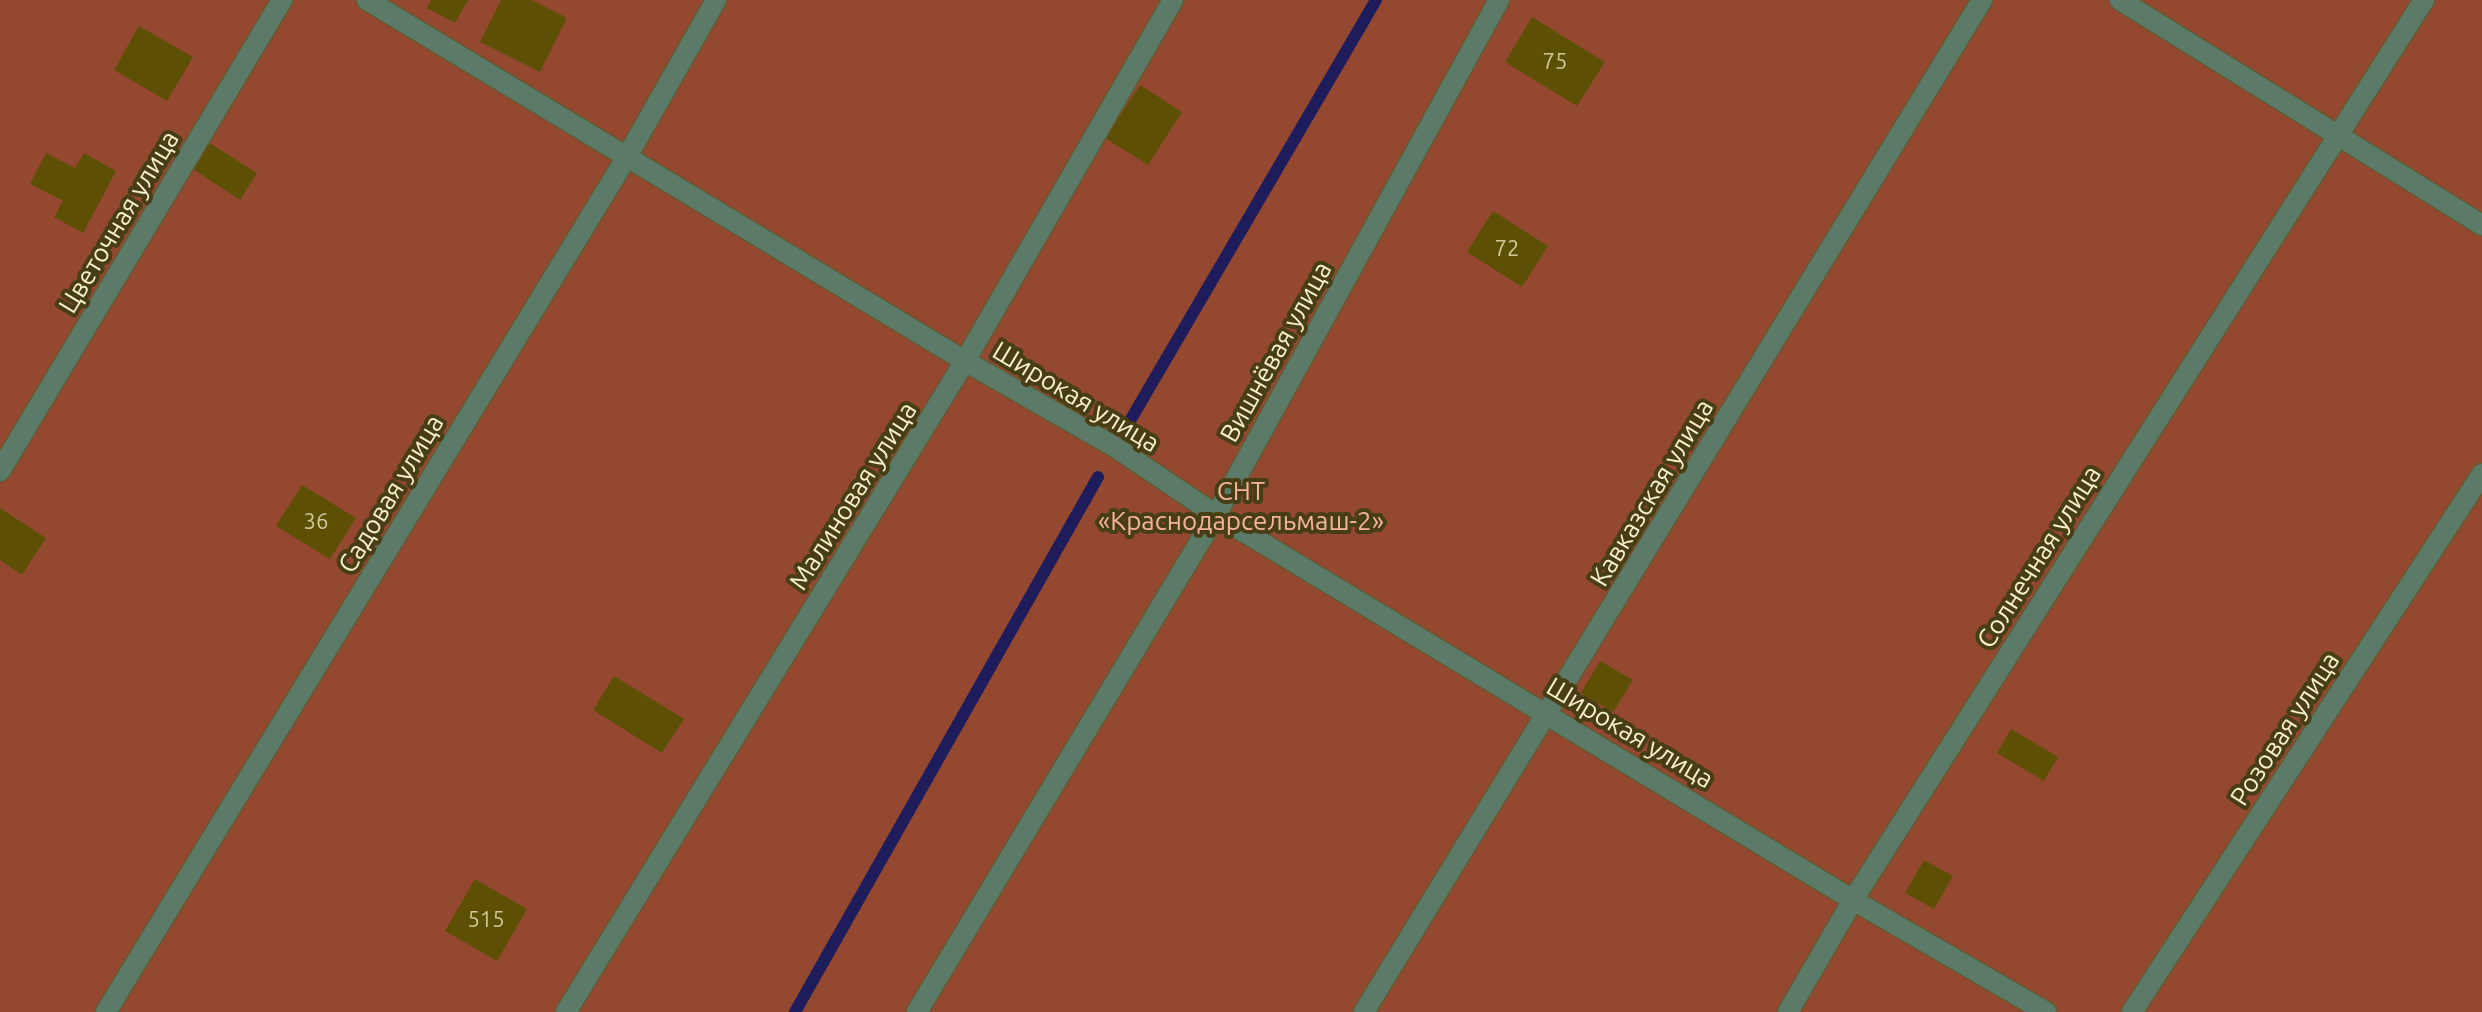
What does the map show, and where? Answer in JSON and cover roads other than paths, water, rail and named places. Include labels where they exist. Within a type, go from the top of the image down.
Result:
[{"type":"street","name":"Цветочная улица","points":[[0,471],[282,0]]},
{"type":"street","name":"Широкая улица","points":[[367,0],[965,361],[1115,447],[1216,515],[1853,900],[2046,1012]]},
{"type":"street","name":"Садовая улица","points":[[106,1012],[628,155],[716,0]]},
{"type":"street","name":"Малиновая улица","points":[[566,1012],[965,361],[1173,0]]},
{"type":"street","name":"Вишнёвая улица","points":[[917,1012],[1216,515],[1499,0]]},
{"type":"street","name":"Кавказская улица","points":[[1364,1012],[1982,0]]},
{"type":"street","points":[[2120,0],[2482,225]]},
{"type":"street","points":[[2338,133],[2424,0]]},
{"type":"street","name":"Солнечная улица","points":[[1788,1012],[1853,900],[2338,133]]},
{"type":"street","name":"Розовая улица","points":[[2132,1012],[2482,474]]},
{"type":"waterway","points":[[1131,419],[1376,0]]},
{"type":"waterway","points":[[795,1012],[1098,477]]},
{"type":"park label","name":"СНТ «Краснодарсельмаш-2»","points":[[1241,506]]}]
